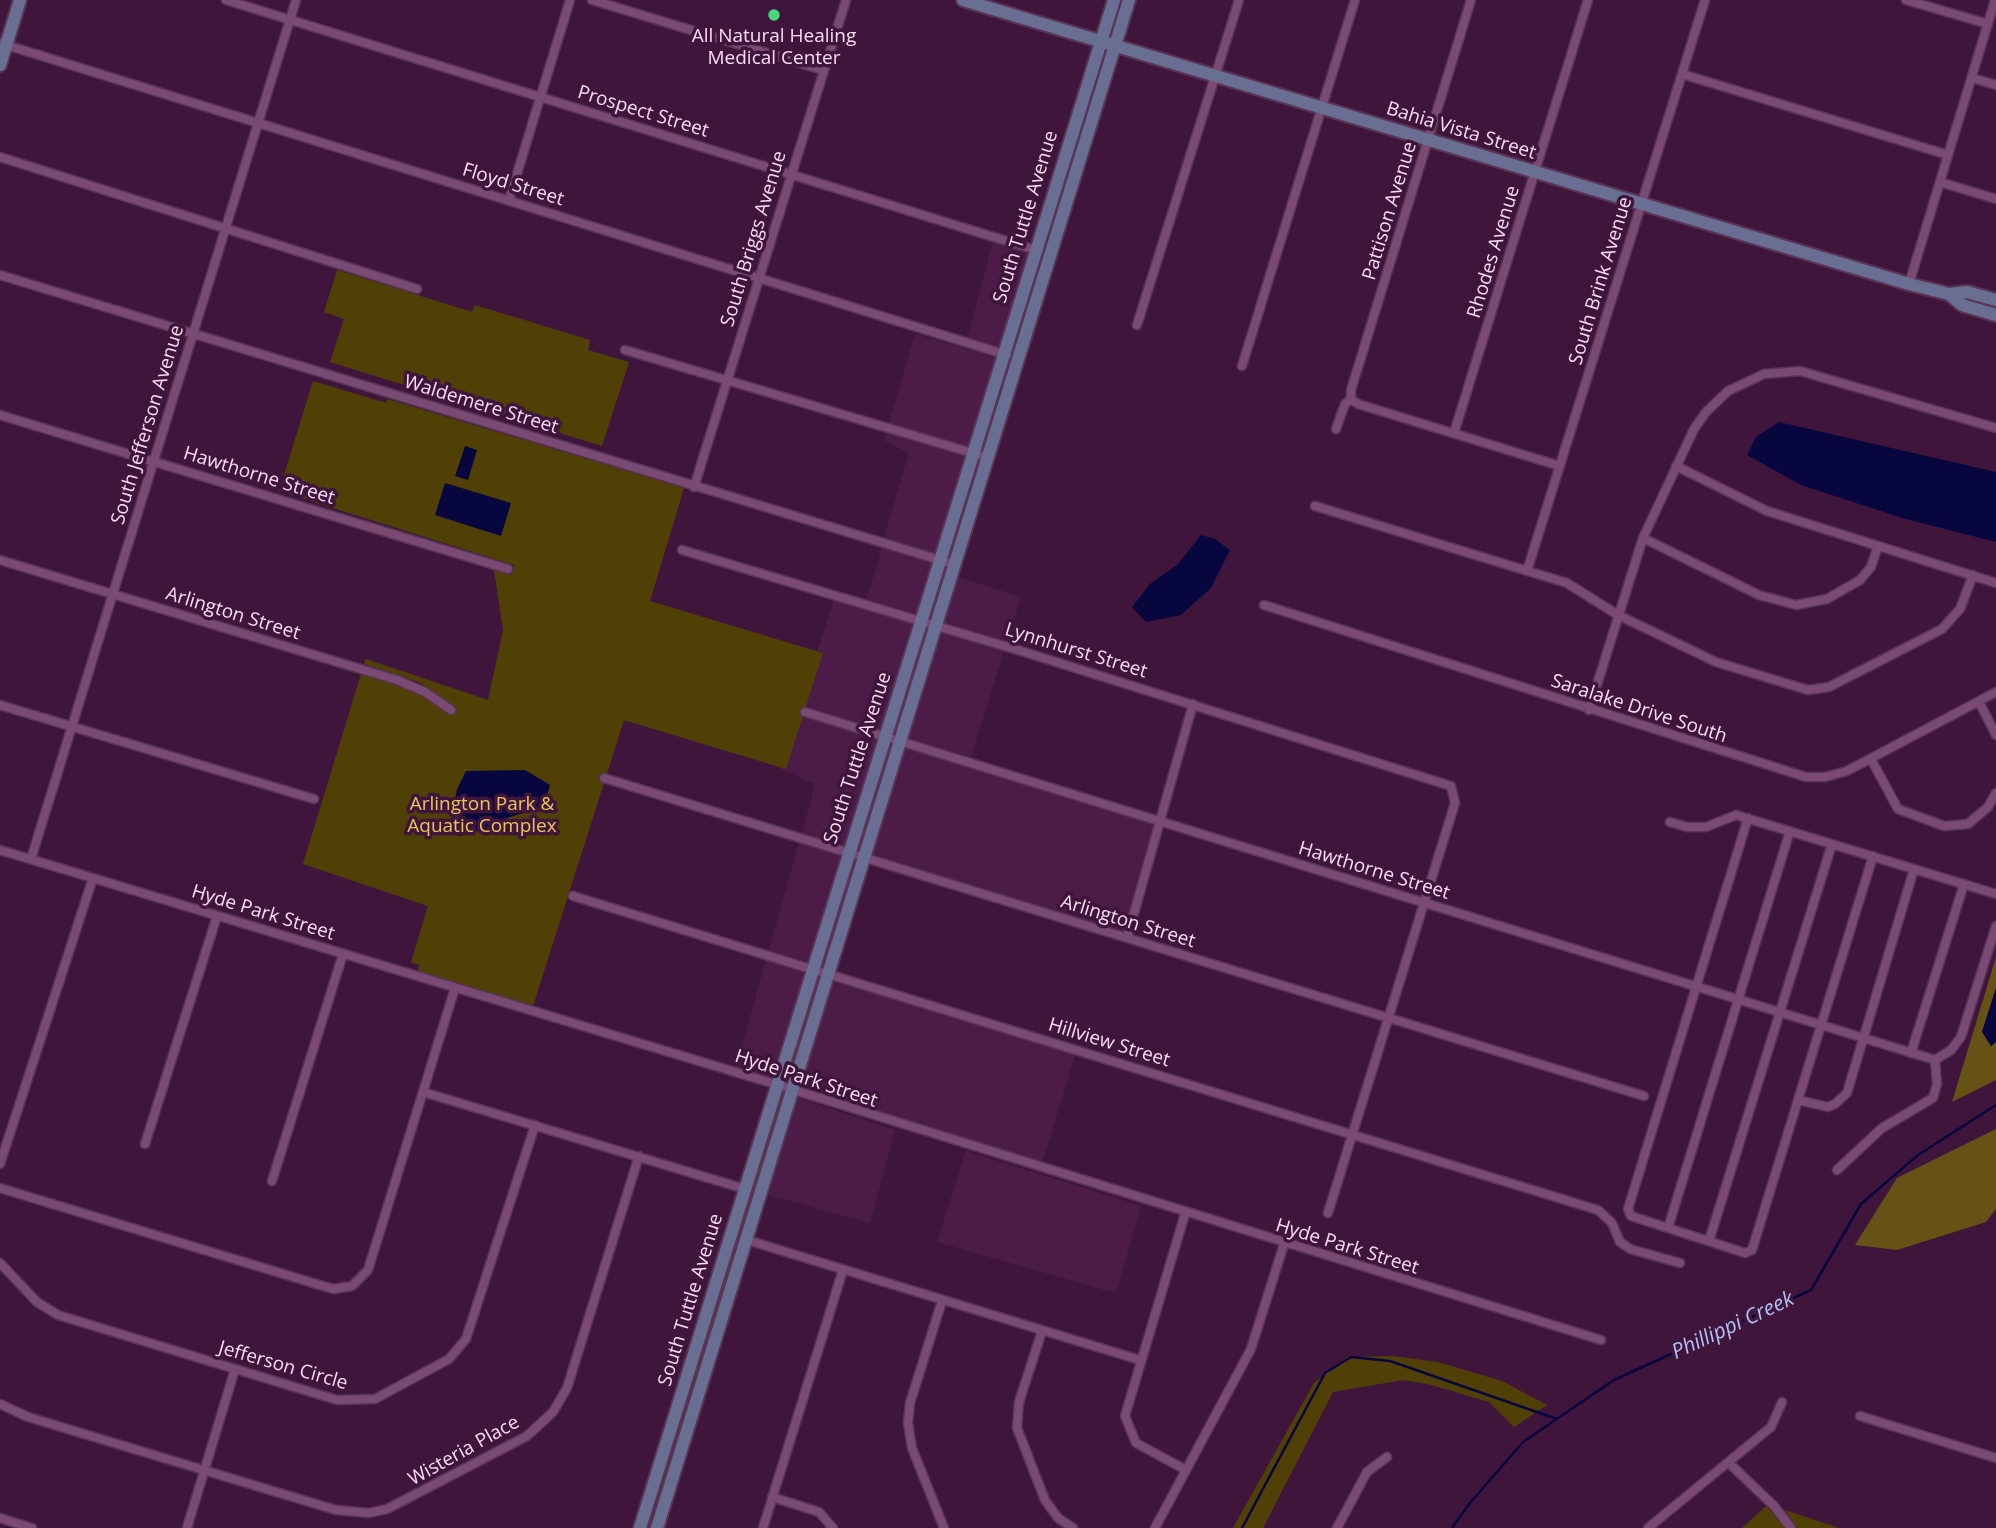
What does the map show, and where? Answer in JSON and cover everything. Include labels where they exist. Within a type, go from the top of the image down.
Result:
[{"type":"main road","points":[[0,65],[3,44],[20,0]]},
{"type":"main road","name":"Bahia Vista Street","points":[[963,0],[1909,284],[1949,294],[1967,292],[1996,300]]},
{"type":"main road","name":"South Tuttle Avenue","points":[[640,1528],[1114,0]]},
{"type":"main road","name":"South Tuttle Avenue","points":[[657,1528],[1129,0]]},
{"type":"main road","name":"Bahia Vista Street","points":[[1949,294],[1962,305],[1996,315]]},
{"type":"street","name":"Prospect Street","points":[[226,0],[1050,254]]},
{"type":"street","name":"South Jefferson Avenue","points":[[31,859],[296,0]]},
{"type":"street","points":[[509,200],[570,0]]},
{"type":"street","points":[[592,0],[823,70]]},
{"type":"street","name":"South Briggs Avenue","points":[[694,487],[846,0]]},
{"type":"street","points":[[1137,325],[1239,0]]},
{"type":"street","points":[[1242,366],[1355,0]]},
{"type":"street","name":"Pattison Avenue","points":[[1336,429],[1345,404],[1351,399],[1351,390],[1471,0]]},
{"type":"street","name":"Rhodes Avenue","points":[[1454,433],[1588,0]]},
{"type":"street","name":"South Brink Avenue","points":[[1527,571],[1705,0]]},
{"type":"street","points":[[1906,0],[1988,24]]},
{"type":"street","points":[[1909,284],[1996,0]]},
{"type":"street","name":"Floyd Street","points":[[3,44],[758,280],[1018,358]]},
{"type":"street","points":[[1682,74],[1948,155]]},
{"type":"street","points":[[1972,78],[1996,85]]},
{"type":"street","points":[[0,157],[226,226],[417,289]]},
{"type":"street","points":[[1940,182],[1996,198]]},
{"type":"street","name":"Waldemere Street","points":[[0,275],[953,564]]},
{"type":"street","points":[[625,350],[986,457]]},
{"type":"street","points":[[1588,710],[1643,538],[1700,419],[1720,397],[1755,377],[1784,371],[1816,373],[1996,428]]},
{"type":"street","points":[[1351,399],[1560,466]]},
{"type":"street","name":"Hawthorne Street","points":[[0,415],[509,569]]},
{"type":"street","points":[[1676,466],[1767,511],[1996,583]]},
{"type":"street","points":[[1315,506],[1577,587],[1618,615],[1729,668],[1799,688],[1818,690],[1883,661],[1942,629],[1960,610],[1973,575]]},
{"type":"street","points":[[1643,538],[1759,595],[1796,605],[1827,598],[1860,580],[1871,567],[1878,546]]},
{"type":"street","name":"Lynnhurst Street","points":[[682,550],[936,625],[1446,783],[1455,792],[1455,803],[1423,903]]},
{"type":"street","name":"Arlington Street","points":[[0,560],[397,680],[425,692],[451,710]]},
{"type":"street","name":"Saralake Drive South","points":[[1264,605],[1800,776],[1839,774],[1996,692]]},
{"type":"street","points":[[1979,702],[1996,735]]},
{"type":"street","points":[[1127,938],[1193,704]]},
{"type":"street","points":[[0,705],[314,799]]},
{"type":"street","name":"Hawthorne Street","points":[[805,712],[1935,1060]]},
{"type":"street","points":[[1871,759],[1898,809],[1944,826],[1968,824],[1989,807],[1996,793]]},
{"type":"street","name":"Arlington Street","points":[[604,778],[1644,1096]]},
{"type":"street","points":[[1670,822],[1698,828],[1737,814],[1996,894]]},
{"type":"street","points":[[1748,818],[1629,1214],[1748,1253],[1752,1250],[1873,856]]},
{"type":"street","points":[[1668,1228],[1790,831]]},
{"type":"street","points":[[1709,1241],[1832,844]]},
{"type":"street","name":"Hyde Park Street","points":[[0,850],[1601,1340]]},
{"type":"street","points":[[1798,1100],[1823,1107],[1836,1104],[1850,1086],[1914,869]]},
{"type":"street","points":[[0,1164],[93,878]]},
{"type":"street","points":[[1912,1053],[1964,884]]},
{"type":"street","name":"Hillview Street","points":[[573,896],[1598,1210],[1612,1223],[1620,1242],[1648,1255],[1661,1255],[1680,1263]]},
{"type":"street","points":[[1328,1213],[1423,903]]},
{"type":"street","points":[[145,1144],[217,916]]},
{"type":"street","points":[[1838,1170],[1882,1128],[1933,1098],[1937,1084],[1935,1060],[1951,1050],[1961,1037],[1996,926]]},
{"type":"street","points":[[272,1181],[343,954]]},
{"type":"street","points":[[0,1188],[333,1289],[352,1286],[368,1270],[455,988]]},
{"type":"street","points":[[423,1092],[745,1189]]},
{"type":"street","name":"Jefferson Circle","points":[[0,1263],[37,1302],[58,1315],[337,1400],[363,1402],[383,1395],[449,1359],[462,1345],[471,1329],[535,1125]]},
{"type":"street","name":"Wisteria Place","points":[[0,1404],[28,1417],[336,1510],[369,1513],[402,1503],[533,1432],[553,1412],[567,1388],[639,1156]]},
{"type":"street","points":[[1185,1214],[1125,1407],[1126,1425],[1143,1449],[1186,1470]]},
{"type":"street","points":[[747,1240],[1140,1360]]},
{"type":"street","points":[[1155,1528],[1251,1349],[1284,1244]]},
{"type":"street","points":[[763,1528],[843,1270]]},
{"type":"street","points":[[942,1301],[910,1403],[908,1423],[912,1448],[944,1528]]},
{"type":"street","points":[[1042,1331],[1018,1402],[1017,1428],[1045,1500],[1058,1517],[1073,1528]]},
{"type":"street","points":[[187,1528],[235,1369]]},
{"type":"street","points":[[1648,1528],[1771,1427],[1782,1402]]},
{"type":"street","points":[[1860,1416],[1996,1458]]},
{"type":"street","points":[[1337,1528],[1367,1472],[1387,1457]]},
{"type":"street","points":[[1728,1463],[1774,1506],[1791,1528]]},
{"type":"street","points":[[772,1497],[819,1512],[832,1528]]},
{"type":"street","points":[[0,1518],[32,1528]]},
{"type":"shaded area","points":[[993,242],[1030,254],[1001,348],[967,339]]},
{"type":"shaded area","points":[[915,334],[998,358],[969,447],[889,423]]},
{"type":"shaded area","points":[[1779,422],[1996,472],[1996,542],[1902,518],[1801,485],[1747,455],[1756,437]]},
{"type":"shaded area","points":[[886,433],[966,457],[936,553],[884,538],[909,453],[884,440]]},
{"type":"shaded area","points":[[465,446],[477,450],[468,480],[455,476]]},
{"type":"shaded area","points":[[445,483],[511,503],[501,536],[435,515]]},
{"type":"shaded area","points":[[1201,535],[1215,539],[1230,550],[1211,588],[1181,615],[1146,622],[1132,607],[1150,584],[1178,564]]},
{"type":"shaded area","points":[[882,548],[933,563],[918,614],[867,599]]},
{"type":"shaded area","points":[[955,576],[1021,597],[1007,641],[942,621]]},
{"type":"shaded area","points":[[834,600],[916,624],[881,730],[802,705],[799,715],[878,740],[845,846],[802,833],[815,784],[779,768]]},
{"type":"shaded area","points":[[939,631],[1004,651],[971,757],[905,737]]},
{"type":"shaded area","points":[[902,747],[1154,825],[1124,932],[869,853]]},
{"type":"shaded area","points":[[525,770],[550,785],[544,807],[458,836],[450,826],[457,789],[466,771]]},
{"type":"shaded area","points":[[799,843],[842,856],[810,962],[769,950]]},
{"type":"shaded area","points":[[1996,957],[1996,988],[1982,1032],[1991,1046],[1996,1042],[1996,1080],[1952,1102]]},
{"type":"shaded area","points":[[766,960],[807,972],[774,1079],[736,1067]]},
{"type":"shaded area","points":[[830,979],[1075,1055],[1042,1164],[798,1087]]},
{"type":"shaded area","points":[[1996,988],[1996,1042],[1991,1046],[1982,1032]]},
{"type":"shaded area","points":[[795,1097],[895,1130],[870,1223],[765,1194]]},
{"type":"shaded area","points":[[1996,1129],[1996,1209],[1986,1222],[1897,1250],[1855,1245],[1897,1178]]},
{"type":"shaded area","points":[[966,1151],[1141,1206],[1116,1293],[937,1242]]},
{"type":"green space","points":[[337,270],[472,312],[475,305],[590,340],[588,350],[629,362],[602,446],[330,362],[344,319],[324,312]]},
{"type":"green space","name":"Arlington Park & Aquatic Complex","points":[[313,381],[386,403],[387,399],[684,488],[650,601],[823,653],[786,769],[624,720],[533,1006],[418,971],[419,965],[411,962],[428,906],[303,864],[361,674],[445,700],[419,682],[364,664],[366,659],[488,700],[503,630],[494,570],[511,575],[514,565],[279,491]]},
{"type":"green space","points":[[1392,1356],[1438,1362],[1502,1381],[1547,1405],[1514,1427],[1489,1402],[1428,1384],[1403,1380],[1333,1392],[1263,1528],[1233,1528],[1314,1383],[1347,1357]]},
{"type":"green space","points":[[1766,1506],[1785,1528],[1742,1528]]},
{"type":"green space","points":[[1785,1510],[1839,1528],[1797,1528]]},
{"type":"waterway","name":"Phillippi Creek","points":[[1452,1528],[1523,1442],[1614,1380],[1811,1290],[1861,1204],[1918,1155],[1996,1105]]},
{"type":"waterway","points":[[1242,1528],[1325,1373],[1351,1357],[1390,1361],[1557,1419]]},
{"type":"place","name":"All Natural Healing Medical Center","points":[[774,15]]}]
